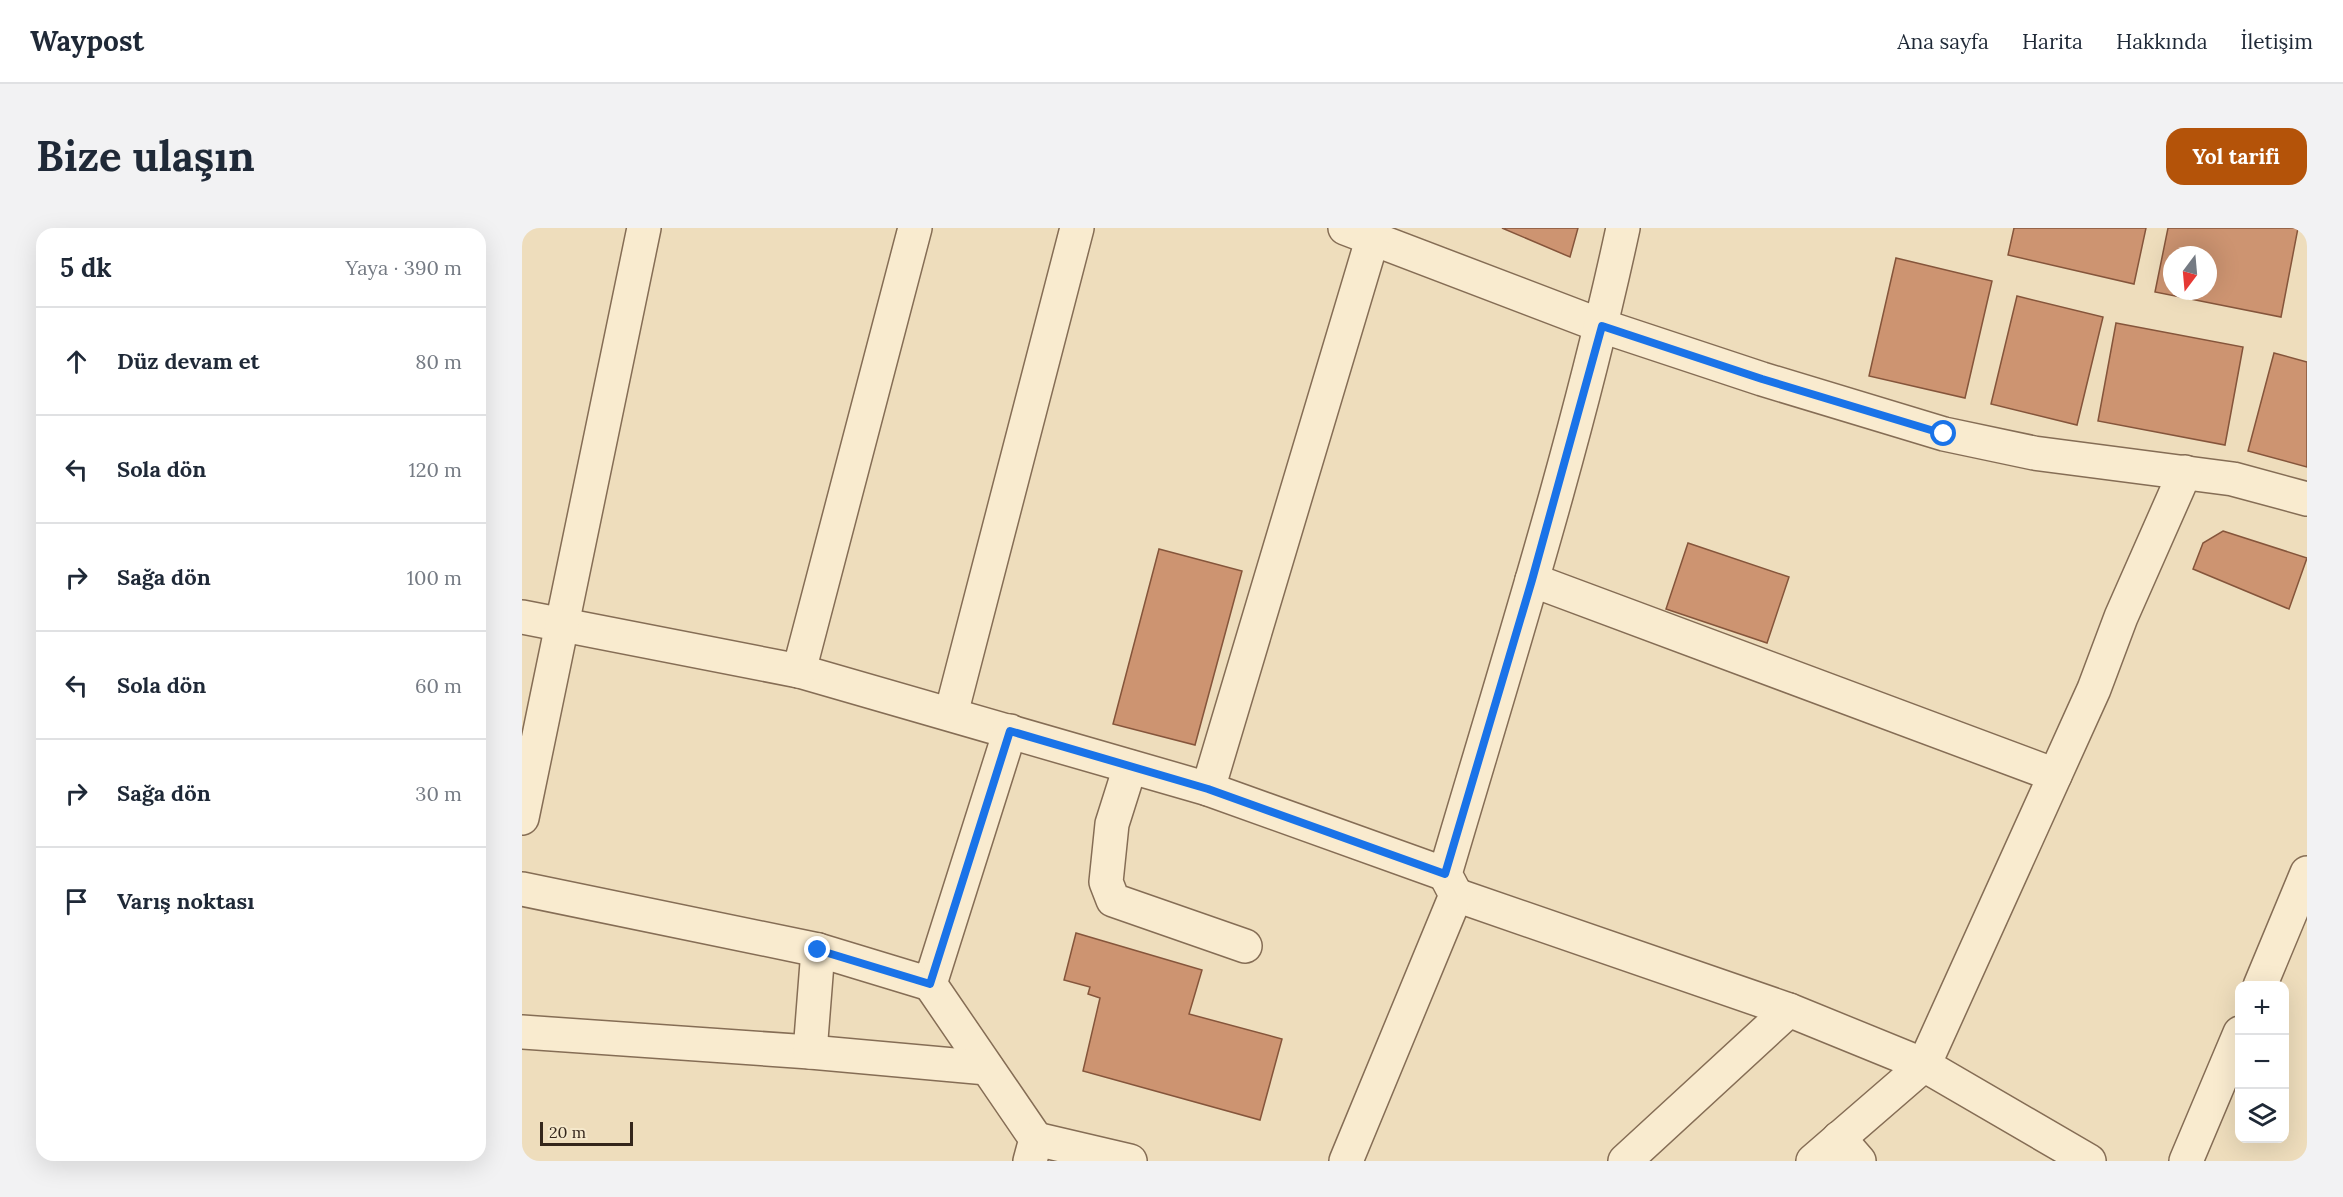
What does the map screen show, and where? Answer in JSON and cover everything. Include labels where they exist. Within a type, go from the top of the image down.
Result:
[{"type":"street","points":[[522,818],[644,228]]},
{"type":"street","points":[[798,671],[915,228]]},
{"type":"street","points":[[951,714],[1077,228]]},
{"type":"street","points":[[1346,1161],[1450,884],[1602,326],[1623,228]]},
{"type":"street","points":[[1208,789],[1359,234],[1602,326],[1762,379],[1944,434],[2034,453],[2233,479],[2307,499]]},
{"type":"street","points":[[1813,1161],[1849,1150],[1924,1065],[2094,689],[2121,617],[2185,472]]},
{"type":"street","points":[[1532,580],[2055,775]]},
{"type":"street","points":[[522,617],[798,671],[1208,789],[1450,884],[1789,1010],[1924,1065],[2089,1161]]},
{"type":"street","points":[[930,984],[1010,731]]},
{"type":"street","points":[[1130,767],[1112,824],[1106,882],[1113,900],[1245,946]]},
{"type":"street","points":[[2262,981],[2307,873]]},
{"type":"street","points":[[522,889],[818,950],[930,984],[987,1068],[1033,1150],[1130,1161]]},
{"type":"street","points":[[810,1052],[818,950]]},
{"type":"street","points":[[1624,1161],[1789,1010]]},
{"type":"street","points":[[522,1032],[810,1052],[987,1068]]},
{"type":"street","points":[[2186,1161],[2239,1035]]},
{"type":"building","points":[[1502,228],[1578,228],[1570,257]]},
{"type":"building","points":[[2014,228],[2146,228],[2134,284],[2008,255]]},
{"type":"building","points":[[2168,228],[2298,228],[2281,317],[2195,300],[2217,300],[2217,246],[2164,246]]},
{"type":"building","points":[[2163,253],[2163,294],[2155,292]]},
{"type":"building","points":[[1896,258],[1992,281],[1965,398],[1869,376]]},
{"type":"building","points":[[2017,296],[2103,317],[2077,425],[1991,404]]},
{"type":"building","points":[[2116,323],[2243,347],[2225,445],[2098,421]]},
{"type":"building","points":[[2274,353],[2307,362],[2307,467],[2248,451]]},
{"type":"building","points":[[2223,531],[2307,558],[2289,609],[2193,569],[2203,543]]},
{"type":"building","points":[[1688,543],[1789,577],[1767,643],[1666,609]]},
{"type":"building","points":[[1159,549],[1242,571],[1195,745],[1113,724]]},
{"type":"building","points":[[1076,933],[1202,970],[1189,1014],[1282,1039],[1260,1120],[1083,1071],[1100,998],[1088,994],[1090,987],[1064,980]]},
{"type":"route","points":[[818,950],[930,984],[1010,731],[1208,789],[1445,874],[1532,580],[1602,326],[1762,379],[1944,434]]}]
